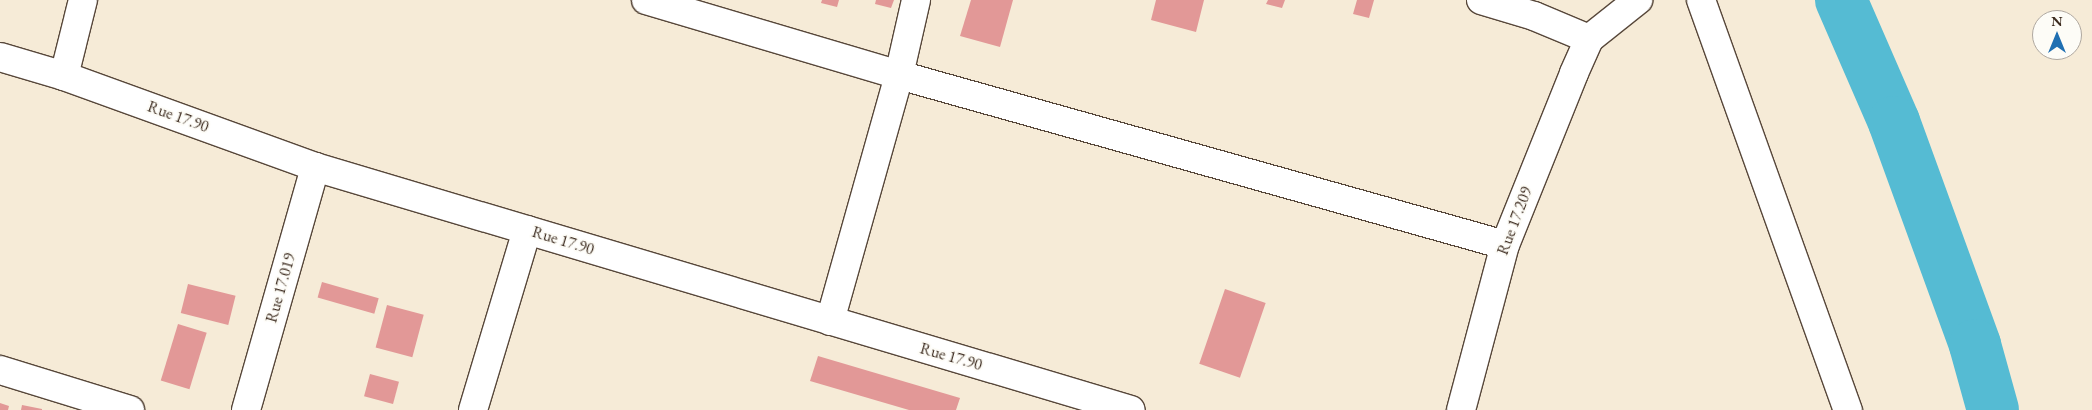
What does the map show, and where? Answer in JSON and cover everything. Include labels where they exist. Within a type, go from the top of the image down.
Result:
[{"type":"street","points":[[64,76],[83,0]]},
{"type":"street","points":[[646,0],[899,75],[1504,245]]},
{"type":"street","points":[[830,321],[899,75],[916,0]]},
{"type":"street","points":[[1481,0],[1534,16],[1589,39],[1638,0]]},
{"type":"street","points":[[1701,0],[1848,410]]},
{"type":"street","name":"Rue 17.209","points":[[1461,410],[1504,245],[1589,39]]},
{"type":"street","name":"Rue 17.90","points":[[0,57],[64,76],[315,167],[1131,410]]},
{"type":"street","name":"Rue 17.019","points":[[246,410],[315,167]]},
{"type":"street","points":[[473,410],[527,230]]},
{"type":"street","points":[[0,370],[130,410]]},
{"type":"building","points":[[822,0],[839,0],[837,7],[821,3]]},
{"type":"building","points":[[876,0],[894,0],[891,8],[875,4]]},
{"type":"building","points":[[971,0],[1013,0],[1000,47],[960,36]]},
{"type":"building","points":[[1156,0],[1204,0],[1196,32],[1151,20]]},
{"type":"building","points":[[1268,0],[1285,0],[1282,8],[1266,4]]},
{"type":"building","points":[[1357,0],[1374,0],[1369,18],[1353,14]]},
{"type":"building","points":[[322,282],[379,298],[374,314],[318,297]]},
{"type":"building","points":[[188,284],[236,296],[228,325],[181,313]]},
{"type":"building","points":[[1225,289],[1266,303],[1240,378],[1199,364]]},
{"type":"building","points":[[387,305],[424,315],[412,357],[376,348]]},
{"type":"building","points":[[178,324],[207,333],[189,389],[161,380]]},
{"type":"building","points":[[818,356],[960,398],[956,410],[909,410],[810,381]]},
{"type":"building","points":[[370,374],[399,382],[393,404],[364,396]]},
{"type":"building","points":[[0,403],[9,406],[8,410],[0,410]]},
{"type":"building","points":[[22,405],[42,409],[42,410],[21,410]]},
{"type":"waterway","points":[[1841,0],[1894,122],[1975,345],[1993,410]]}]
